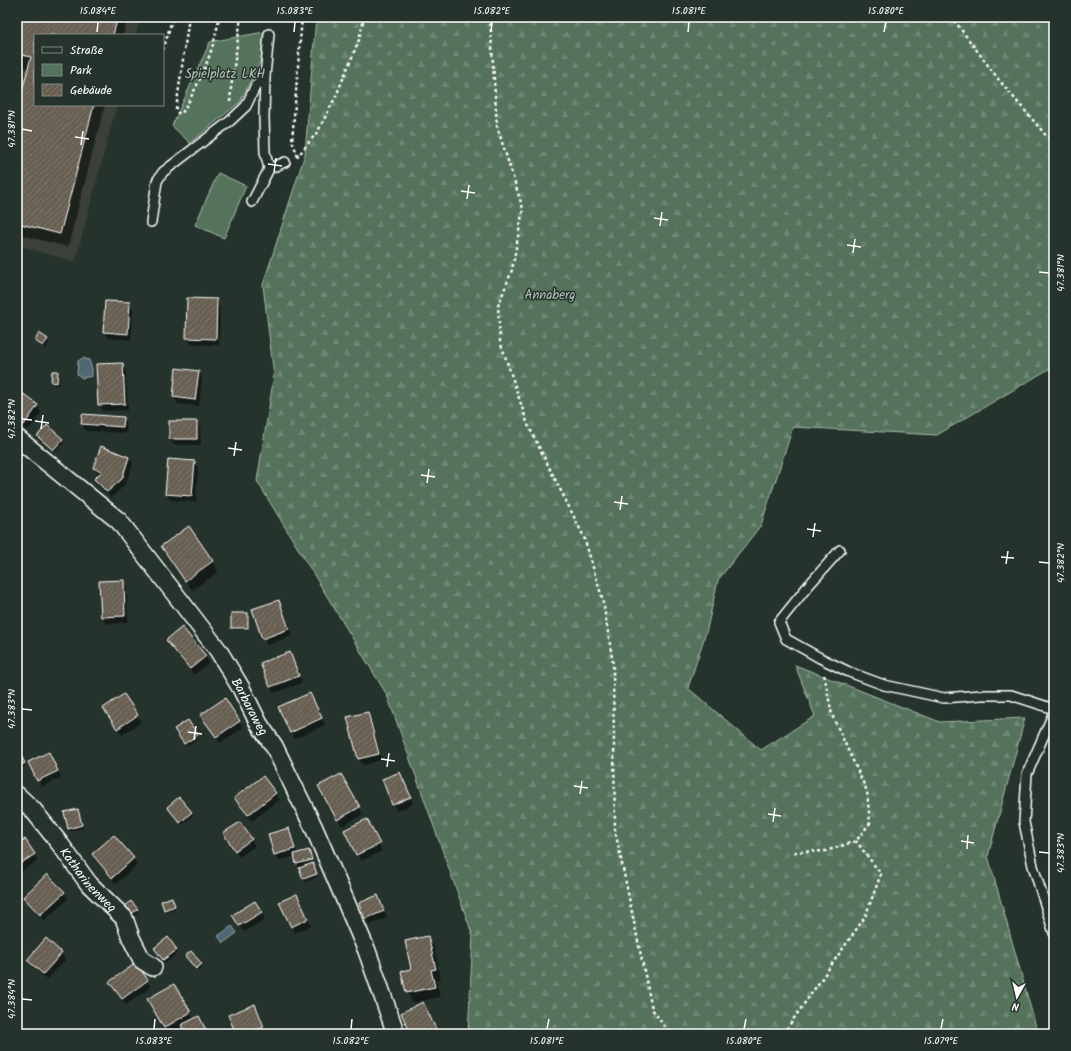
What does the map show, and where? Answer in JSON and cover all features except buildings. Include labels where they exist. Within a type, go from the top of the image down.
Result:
[{"type":"street","name":"Barbaraweg","points":[[17,438],[120,520],[218,650],[241,688],[259,724],[274,746],[314,828],[367,951],[396,1034]]},
{"type":"street","name":"Katharinenweg","points":[[17,796],[33,810],[89,884],[124,918],[131,938],[142,960],[153,967]]},
{"type":"lane","points":[[269,34],[265,76],[264,117],[265,152],[269,169]]},
{"type":"lane","points":[[151,222],[157,181],[163,172],[230,121],[246,106],[256,85],[265,76]]},
{"type":"lane","points":[[252,202],[269,169],[285,162]]},
{"type":"lane","points":[[840,550],[779,622],[786,639],[820,658],[850,672],[884,685],[944,698],[981,695],[1011,695],[1054,710],[1028,774],[1024,822],[1033,866],[1054,933]]},
{"type":"path","points":[[164,47],[173,17]]},
{"type":"path","points":[[189,17],[176,108],[178,113],[182,112],[187,104],[202,73],[214,43],[219,17]]},
{"type":"path","points":[[230,121],[231,88],[241,17]]},
{"type":"path","points":[[298,156],[292,141],[302,17]]},
{"type":"path","points":[[285,162],[298,156],[318,131],[336,96],[359,40],[364,17]]},
{"type":"path","points":[[490,17],[497,126],[523,210],[512,270],[498,306],[500,341],[528,425],[584,537],[604,601],[613,663],[615,830],[652,1009],[670,1034]]},
{"type":"path","points":[[949,17],[957,24],[999,80],[1054,145]]},
{"type":"path","points":[[794,852],[826,850],[856,841],[870,823],[867,791],[832,715],[820,658]]},
{"type":"path","points":[[783,1034],[865,917],[881,874],[856,841]]},
{"type":"shaded area","points":[[17,17],[140,17],[136,34],[34,34],[34,106],[117,106],[75,262],[17,245]]},
{"type":"green space","name":"Annaberg","points":[[316,17],[1054,17],[1054,366],[937,435],[793,427],[761,525],[718,580],[707,629],[688,688],[761,750],[815,716],[795,665],[940,722],[1025,718],[988,856],[1038,1034],[468,1034],[473,936],[387,695],[257,481],[274,376],[263,285],[305,154]]},
{"type":"green space","name":"Spielplatz LKH","points":[[264,32],[261,60],[240,102],[190,143],[172,126],[210,42]]},
{"type":"green space","points":[[218,173],[246,186],[224,238],[195,225]]},
{"type":"water","points":[[83,358],[89,360],[92,369],[92,376],[82,378],[77,374],[78,361]]},
{"type":"water","points":[[232,926],[237,933],[223,943],[218,936]]}]
